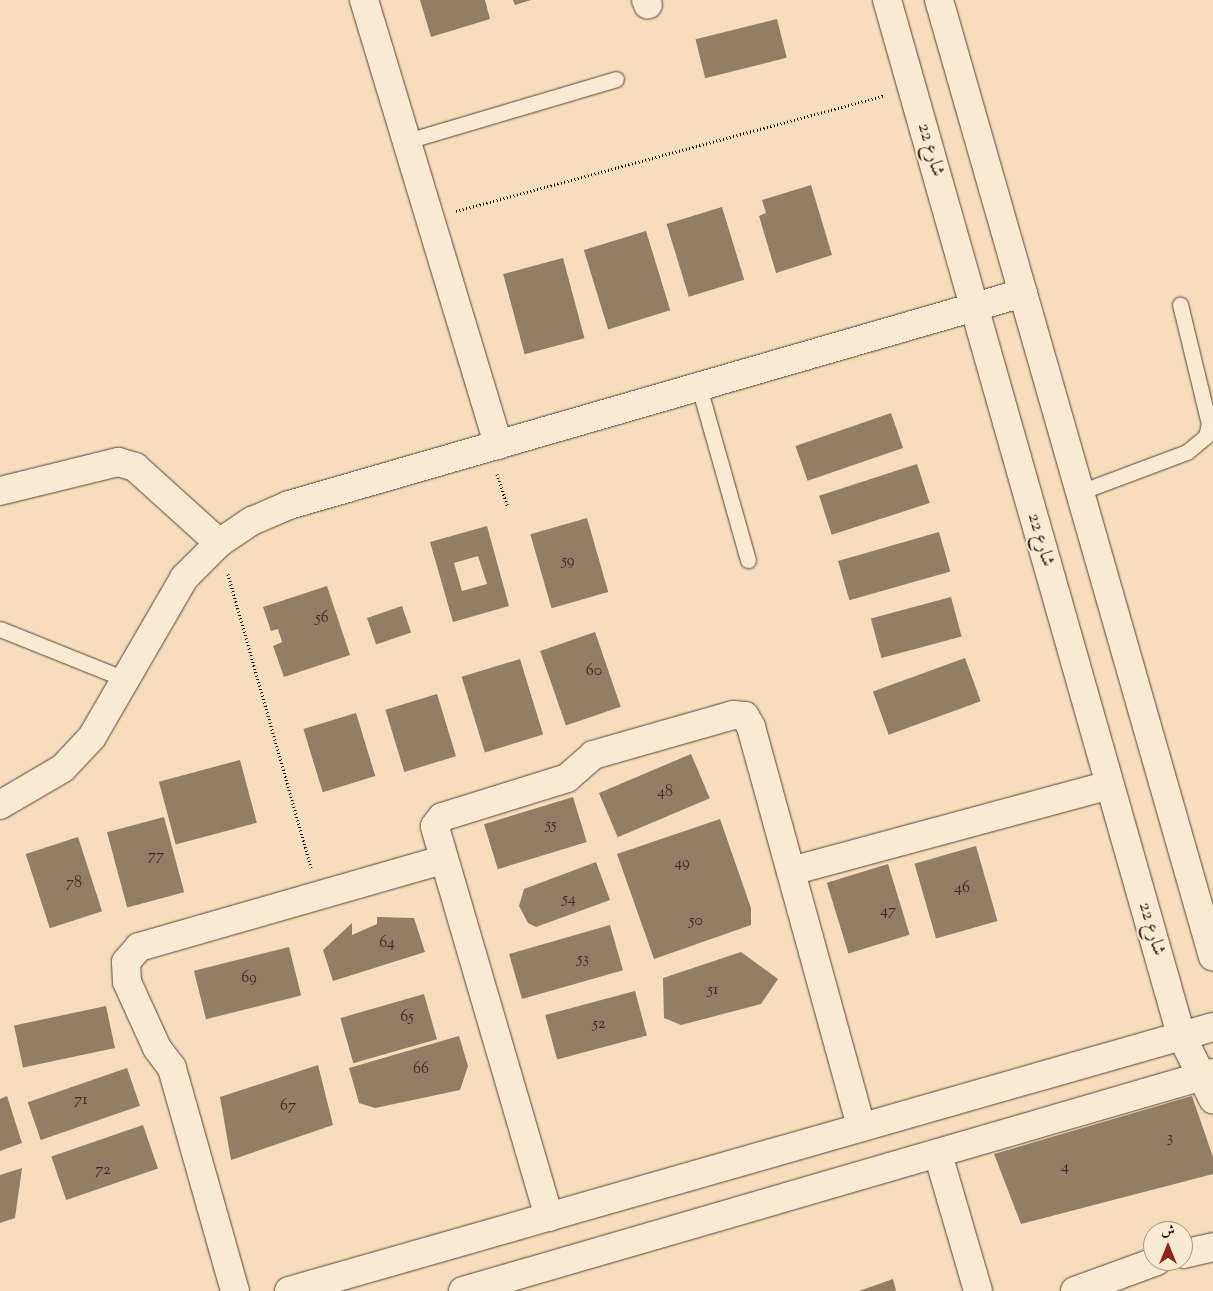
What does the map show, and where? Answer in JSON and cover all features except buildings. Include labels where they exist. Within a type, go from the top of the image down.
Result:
[{"type":"street","points":[[364,0],[430,218],[493,446]]},
{"type":"street","name":"شارع 22","points":[[887,0],[1181,1035],[1209,1083]]},
{"type":"street","points":[[939,0],[1213,957]]},
{"type":"street","points":[[0,805],[63,768],[92,736],[184,578],[219,542],[289,505],[1023,293]]},
{"type":"street","points":[[0,491],[118,462],[135,466],[219,542]]},
{"type":"street","points":[[549,1217],[434,832],[442,817],[567,778],[593,755],[739,714],[751,727],[861,1127]]},
{"type":"street","points":[[790,871],[1110,784]]},
{"type":"street","points":[[235,1291],[172,1068],[157,1048],[127,982],[126,962],[139,947],[442,860]]},
{"type":"street","points":[[289,1291],[1213,1026]]},
{"type":"street","points":[[463,1291],[938,1154],[1209,1083]]},
{"type":"street","points":[[938,1154],[978,1291]]},
{"type":"street","points":[[1193,1252],[1213,1247]]},
{"type":"street","points":[[1075,1291],[1143,1266]]},
{"type":"lane","points":[[407,141],[616,79]]},
{"type":"lane","points":[[1080,492],[1187,452],[1206,436],[1209,424],[1180,304]]},
{"type":"lane","points":[[700,387],[748,560]]},
{"type":"lane","points":[[0,629],[125,679]]},
{"type":"path","points":[[430,218],[912,88]]},
{"type":"path","points":[[493,446],[508,507]]},
{"type":"path","points":[[219,542],[318,896]]}]
